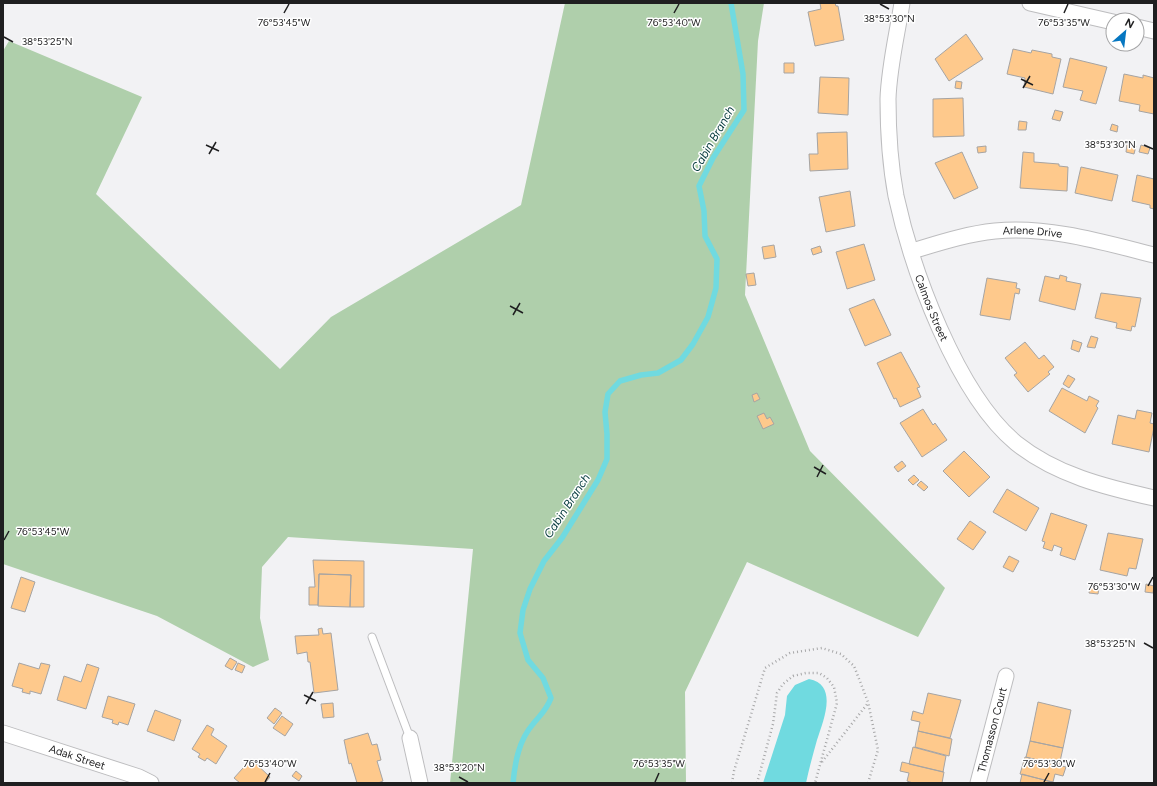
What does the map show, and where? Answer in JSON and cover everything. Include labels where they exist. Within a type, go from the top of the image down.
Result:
[{"type":"street","name":"Calmos Street","points":[[902,3],[889,82],[890,145],[896,195],[922,282],[945,340],[973,393],[997,425],[1027,451],[1064,472],[1087,481],[1154,498]]},
{"type":"street","points":[[1030,3],[1105,20]]},
{"type":"street","name":"Arlene Drive","points":[[912,251],[961,236],[1015,230],[1073,236],[1154,254]]},
{"type":"street","name":"Thomasson Court","points":[[978,783],[1006,676]]},
{"type":"street","name":"Adak Street","points":[[3,733],[139,777],[152,783]]},
{"type":"street","points":[[410,738],[420,783]]},
{"type":"lane","points":[[372,636],[410,738]]},
{"type":"path","points":[[732,783],[734,771],[765,668],[790,653],[822,648],[841,654],[854,666],[868,702],[878,750],[868,783]]},
{"type":"path","points":[[757,783],[773,724],[777,693],[783,684],[793,676],[806,673],[819,673],[827,678],[834,687],[837,703],[815,783]]},
{"type":"path","points":[[820,764],[868,702]]},
{"type":"green space","points":[[565,3],[764,3],[758,41],[745,295],[810,451],[945,588],[918,637],[747,562],[685,692],[686,783],[450,783],[473,549],[288,537],[262,567],[260,618],[269,660],[253,667],[157,616],[3,564],[3,51],[9,41],[142,97],[96,194],[280,369],[331,317],[521,205]]},
{"type":"water","points":[[809,679],[818,683],[824,688],[826,705],[825,714],[806,783],[763,783],[785,715],[787,696],[795,685]]},
{"type":"building","points":[[820,3],[835,3],[836,6],[838,6],[844,40],[815,46],[808,12],[821,9]]},
{"type":"building","points":[[966,34],[983,59],[949,81],[935,59]]},
{"type":"building","points":[[1013,49],[1031,53],[1032,50],[1052,54],[1052,57],[1061,59],[1053,94],[1024,87],[1025,78],[1007,74]]},
{"type":"building","points":[[1070,58],[1107,67],[1096,104],[1080,100],[1083,91],[1063,87]]},
{"type":"building","points":[[784,63],[794,63],[794,73],[784,73]]},
{"type":"building","points":[[1124,74],[1143,78],[1143,75],[1154,78],[1154,114],[1139,111],[1140,105],[1119,101]]},
{"type":"building","points":[[820,77],[849,78],[848,115],[818,113]]},
{"type":"building","points":[[956,81],[962,82],[961,89],[955,88]]},
{"type":"building","points":[[963,98],[964,136],[933,137],[933,99]]},
{"type":"building","points":[[1055,110],[1063,112],[1060,121],[1052,119]]},
{"type":"building","points":[[1019,121],[1027,122],[1026,130],[1018,130]]},
{"type":"building","points":[[1112,124],[1118,126],[1117,132],[1110,130]]},
{"type":"building","points":[[847,132],[848,169],[810,171],[809,154],[818,154],[817,133]]},
{"type":"building","points":[[1127,144],[1136,146],[1134,154],[1126,152]]},
{"type":"building","points":[[1141,145],[1150,148],[1148,154],[1139,152]]},
{"type":"building","points":[[986,146],[986,152],[978,153],[977,147]]},
{"type":"building","points":[[962,152],[978,188],[954,199],[935,163]]},
{"type":"building","points":[[1023,152],[1034,153],[1034,162],[1059,164],[1059,166],[1068,167],[1067,191],[1020,188]]},
{"type":"building","points":[[1081,167],[1118,175],[1112,201],[1075,193]]},
{"type":"building","points":[[1137,175],[1154,179],[1154,209],[1150,208],[1150,205],[1132,201]]},
{"type":"building","points":[[850,191],[855,226],[826,232],[819,197]]},
{"type":"building","points":[[864,244],[875,280],[847,289],[836,252]]},
{"type":"building","points":[[774,245],[776,257],[764,259],[762,247]]},
{"type":"building","points":[[820,246],[822,252],[813,255],[811,249]]},
{"type":"building","points":[[754,273],[756,285],[748,286],[746,274]]},
{"type":"building","points":[[1060,275],[1067,277],[1066,281],[1081,284],[1075,310],[1039,301],[1045,276],[1059,279]]},
{"type":"building","points":[[987,278],[1017,283],[1016,288],[1020,289],[1019,294],[1015,293],[1010,320],[980,315]]},
{"type":"building","points":[[1101,293],[1141,298],[1135,327],[1132,326],[1131,331],[1116,328],[1117,323],[1095,318]]},
{"type":"building","points":[[874,299],[891,335],[865,346],[849,309]]},
{"type":"building","points":[[1091,336],[1098,338],[1095,348],[1087,347]]},
{"type":"building","points":[[1073,340],[1082,343],[1079,352],[1071,349]]},
{"type":"building","points":[[1025,342],[1039,359],[1044,355],[1054,367],[1048,372],[1050,374],[1028,392],[1014,375],[1017,373],[1005,358]]},
{"type":"building","points":[[901,352],[920,387],[917,388],[921,397],[900,407],[896,398],[894,399],[877,363]]},
{"type":"building","points":[[1068,375],[1075,379],[1069,388],[1063,384]]},
{"type":"building","points":[[1062,388],[1087,401],[1089,396],[1099,401],[1096,406],[1098,408],[1085,433],[1049,411]]},
{"type":"building","points":[[757,393],[760,399],[754,402],[752,395]]},
{"type":"building","points":[[923,409],[933,425],[935,423],[947,440],[922,457],[900,423]]},
{"type":"building","points":[[1137,410],[1152,413],[1150,423],[1154,424],[1154,427],[1149,452],[1112,444],[1118,415],[1135,419]]},
{"type":"building","points":[[764,413],[767,419],[770,417],[774,424],[763,429],[757,416]]},
{"type":"building","points":[[964,451],[990,477],[969,497],[943,471]]},
{"type":"building","points":[[902,461],[906,466],[898,472],[894,467]]},
{"type":"building","points":[[914,475],[919,480],[913,485],[908,480]]},
{"type":"building","points":[[921,481],[928,487],[924,491],[917,485]]},
{"type":"building","points":[[1007,489],[1039,508],[1026,531],[993,512]]},
{"type":"building","points":[[1051,513],[1087,525],[1075,560],[1060,555],[1062,548],[1054,545],[1052,551],[1043,548],[1045,542],[1042,541]]},
{"type":"building","points":[[970,521],[986,532],[973,550],[957,539]]},
{"type":"building","points":[[1108,533],[1143,539],[1136,569],[1129,568],[1127,576],[1100,570]]},
{"type":"building","points":[[1009,556],[1019,561],[1013,572],[1003,567]]},
{"type":"building","points":[[313,560],[364,561],[364,607],[350,607],[351,575],[319,574],[318,605],[309,605],[309,587],[315,587]]},
{"type":"building","points":[[319,574],[351,575],[350,607],[318,606]]},
{"type":"building","points":[[21,577],[35,582],[25,612],[11,608]]},
{"type":"building","points":[[1146,584],[1154,586],[1153,593],[1145,592]]},
{"type":"building","points":[[1090,586],[1099,588],[1098,594],[1089,593]]},
{"type":"building","points":[[322,628],[323,634],[331,633],[338,690],[314,693],[310,662],[308,662],[307,652],[297,654],[295,636],[319,635],[318,629]]},
{"type":"building","points":[[230,658],[237,662],[232,670],[225,666]]},
{"type":"building","points":[[19,663],[39,669],[41,663],[50,665],[41,694],[30,691],[30,694],[22,692],[23,689],[12,686]]},
{"type":"building","points":[[238,663],[245,666],[242,673],[235,670]]},
{"type":"building","points":[[87,664],[99,668],[86,709],[57,700],[64,676],[81,682]]},
{"type":"building","points":[[928,693],[961,700],[950,738],[918,731],[920,722],[911,720],[913,711],[923,714]]},
{"type":"building","points":[[108,696],[135,704],[128,725],[119,722],[118,725],[112,723],[113,720],[102,717]]},
{"type":"building","points":[[1038,702],[1071,710],[1063,748],[1030,741]]},
{"type":"building","points":[[333,703],[334,717],[323,718],[321,704]]},
{"type":"building","points":[[275,708],[282,713],[274,724],[267,718]]},
{"type":"building","points":[[155,710],[181,720],[174,741],[147,731]]},
{"type":"building","points":[[282,716],[293,724],[285,736],[273,728]]},
{"type":"building","points":[[207,725],[214,729],[211,735],[227,746],[216,764],[207,758],[205,761],[198,757],[200,754],[192,749]]},
{"type":"building","points":[[918,731],[952,739],[949,756],[915,747]]},
{"type":"building","points":[[368,733],[372,745],[377,744],[381,760],[377,761],[383,781],[378,783],[357,783],[351,763],[349,764],[344,740]]},
{"type":"building","points":[[1030,741],[1063,748],[1059,766],[1026,757]]},
{"type":"building","points":[[913,747],[946,756],[943,772],[909,764]]},
{"type":"building","points":[[1025,757],[1066,767],[1063,776],[1055,774],[1053,782],[1020,774]]},
{"type":"building","points":[[251,759],[270,777],[265,783],[240,783],[234,778]]},
{"type":"building","points":[[902,762],[944,772],[942,783],[913,783],[907,781],[909,773],[900,771]]},
{"type":"building","points":[[296,771],[302,776],[299,781],[292,776]]},
{"type":"building","points":[[1022,774],[1055,783],[1020,783]]},
{"type":"waterway","name":"Cabin Branch","points":[[513,783],[518,752],[524,737],[545,709],[551,698],[543,678],[528,660],[520,633],[523,610],[530,589],[544,561],[562,538],[598,480],[607,459],[605,412],[608,394],[620,381],[641,375],[658,373],[681,360],[693,344],[708,317],[716,288],[717,259],[705,236],[704,211],[699,186],[713,158],[744,110],[743,74],[731,3]]}]
